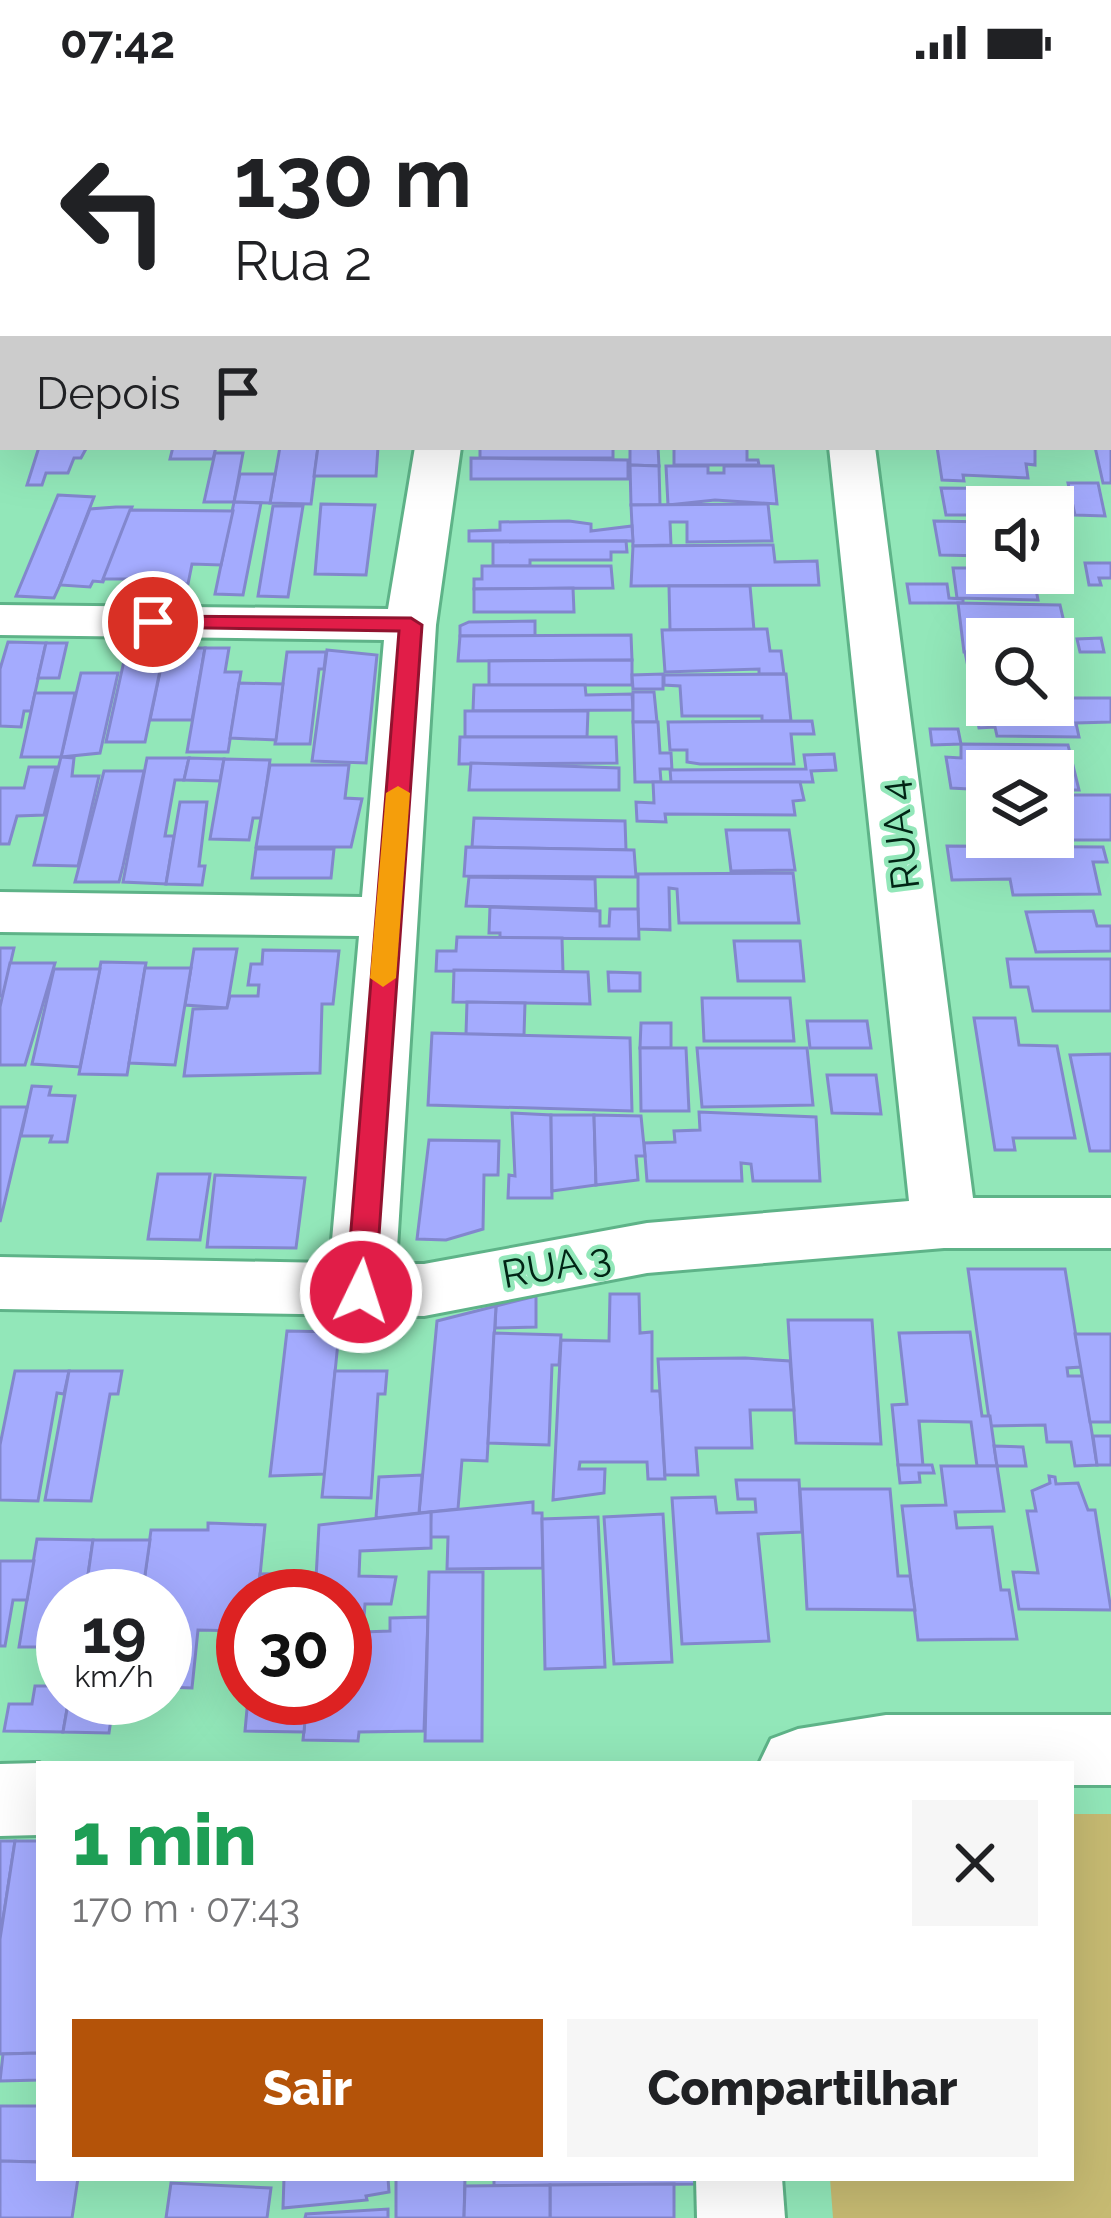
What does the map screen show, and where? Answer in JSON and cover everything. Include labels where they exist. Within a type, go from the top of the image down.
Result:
[{"type":"street","points":[[361,1292],[411,625],[438,450]]},
{"type":"street","name":"RUA 4","points":[[852,450],[944,1223]]},
{"type":"street","points":[[0,620],[411,625]]},
{"type":"street","points":[[0,912],[388,917]]},
{"type":"street","name":"RUA 3","points":[[0,1283],[424,1290],[647,1248],[944,1223],[1111,1223]]},
{"type":"street","points":[[817,1761],[886,1750],[1111,1750]]},
{"type":"street","points":[[0,1800],[36,1798]]},
{"type":"street","points":[[739,2181],[741,2218]]},
{"type":"shaded area","points":[[1074,1814],[1111,1814],[1111,2218],[833,2218],[830,2181],[1074,2181]]},
{"type":"building","points":[[38,450],[85,450],[81,458],[74,458],[68,473],[46,473],[42,485],[27,485]]},
{"type":"building","points":[[172,450],[215,450],[213,459],[170,459]]},
{"type":"building","points":[[279,450],[318,450],[311,504],[270,503]]},
{"type":"building","points":[[318,450],[378,450],[376,476],[314,476]]},
{"type":"building","points":[[480,450],[613,450],[613,458],[480,458]]},
{"type":"building","points":[[630,450],[658,450],[659,466],[630,465]]},
{"type":"building","points":[[674,450],[747,450],[747,460],[758,460],[759,465],[674,465]]},
{"type":"building","points":[[937,450],[1035,450],[1035,465],[1026,464],[1028,478],[963,475],[964,481],[942,480]]},
{"type":"building","points":[[1096,450],[1111,450],[1111,483],[1103,483]]},
{"type":"building","points":[[215,453],[243,453],[234,502],[204,502]]},
{"type":"building","points":[[471,458],[628,460],[628,479],[471,479]]},
{"type":"building","points":[[630,465],[659,466],[660,505],[631,505]]},
{"type":"building","points":[[666,466],[708,466],[708,473],[724,473],[724,466],[773,466],[777,504],[715,500],[668,505]]},
{"type":"building","points":[[240,474],[275,474],[270,503],[234,502]]},
{"type":"building","points":[[1098,483],[1105,516],[1075,515],[1074,486],[1069,486]]},
{"type":"building","points":[[941,488],[966,488],[966,515],[946,515]]},
{"type":"building","points":[[58,495],[94,497],[60,585],[54,598],[16,596]]},
{"type":"building","points":[[234,502],[261,503],[243,595],[215,594]]},
{"type":"building","points":[[321,504],[375,505],[366,575],[315,574]]},
{"type":"building","points":[[768,504],[772,541],[687,542],[687,522],[670,522],[671,545],[633,546],[631,505]]},
{"type":"building","points":[[273,506],[303,506],[288,597],[258,596]]},
{"type":"building","points":[[132,507],[103,582],[93,581],[90,587],[60,585],[90,509]]},
{"type":"building","points":[[130,510],[233,511],[221,565],[192,564],[188,584],[162,583],[159,592],[139,592],[143,579],[103,579]]},
{"type":"building","points":[[934,521],[966,522],[966,556],[940,555]]},
{"type":"building","points":[[500,522],[591,524],[591,531],[632,526],[633,541],[469,541],[469,531],[500,530]]},
{"type":"building","points":[[626,541],[627,552],[611,552],[611,560],[530,560],[530,566],[493,566],[493,542]]},
{"type":"building","points":[[773,545],[775,562],[817,561],[819,585],[631,586],[633,546]]},
{"type":"building","points":[[1085,563],[1111,563],[1111,578],[1099,578],[1101,585],[1089,585]]},
{"type":"building","points":[[482,566],[611,566],[613,588],[474,589],[474,579],[482,579]]},
{"type":"building","points":[[953,568],[966,568],[966,594],[1037,594],[1038,600],[957,598]]},
{"type":"building","points":[[907,584],[947,584],[949,598],[963,599],[963,603],[910,603]]},
{"type":"building","points":[[669,586],[750,586],[754,630],[670,630]]},
{"type":"building","points":[[573,588],[574,612],[474,612],[474,589]]},
{"type":"building","points":[[958,603],[1060,605],[1063,618],[966,618],[964,652]]},
{"type":"building","points":[[535,621],[535,636],[460,636],[460,626],[469,622]]},
{"type":"building","points":[[767,629],[770,651],[781,651],[784,674],[759,674],[759,669],[665,672],[662,630]]},
{"type":"building","points":[[631,635],[632,660],[458,661],[460,636]]},
{"type":"building","points":[[1101,638],[1104,652],[1080,652],[1077,639]]},
{"type":"building","points":[[8,642],[46,643],[31,711],[24,711],[21,727],[0,726],[0,669]]},
{"type":"building","points":[[46,643],[67,643],[59,678],[38,678]]},
{"type":"building","points":[[165,648],[205,648],[192,720],[150,720]]},
{"type":"building","points":[[205,648],[229,648],[225,672],[241,672],[228,752],[187,752]]},
{"type":"building","points":[[327,650],[377,655],[366,763],[312,761]]},
{"type":"building","points":[[287,652],[326,652],[324,669],[319,669],[310,744],[275,744]]},
{"type":"building","points":[[632,660],[632,685],[489,685],[489,661]]},
{"type":"building","points":[[124,661],[162,661],[145,742],[106,742]]},
{"type":"building","points":[[81,673],[118,673],[100,753],[61,757]]},
{"type":"building","points":[[663,674],[663,689],[633,689],[632,675]]},
{"type":"building","points":[[786,674],[791,721],[762,721],[762,716],[682,716],[680,686],[664,685],[664,675]]},
{"type":"building","points":[[239,683],[283,684],[276,740],[230,738]]},
{"type":"building","points":[[474,685],[585,685],[586,695],[632,694],[633,710],[473,711]]},
{"type":"building","points":[[633,692],[654,692],[657,722],[633,722]]},
{"type":"building","points":[[35,693],[75,693],[61,757],[21,757]]},
{"type":"building","points":[[1074,698],[1111,698],[1111,722],[1076,723],[1079,737],[997,736],[995,727],[979,726],[1074,726]]},
{"type":"building","points":[[465,711],[588,711],[587,737],[465,737]]},
{"type":"building","points":[[812,721],[814,734],[791,734],[794,764],[700,764],[687,762],[687,750],[670,750],[668,722]]},
{"type":"building","points":[[633,722],[658,722],[660,753],[671,753],[672,770],[806,769],[804,755],[834,754],[836,770],[811,771],[813,782],[671,782],[670,769],[660,769],[661,782],[635,782]]},
{"type":"building","points":[[930,729],[958,729],[961,744],[932,745]]},
{"type":"building","points":[[460,737],[616,737],[617,763],[459,764]]},
{"type":"building","points":[[961,744],[1068,745],[1069,750],[966,750],[966,789],[951,788],[946,757],[961,758]]},
{"type":"building","points":[[61,757],[74,758],[72,776],[99,776],[78,866],[34,865]]},
{"type":"building","points":[[147,758],[189,758],[184,780],[175,780],[165,836],[174,836],[166,884],[123,882]]},
{"type":"building","points":[[189,758],[224,759],[220,781],[184,780]]},
{"type":"building","points":[[224,759],[270,760],[262,818],[253,818],[249,840],[210,839]]},
{"type":"building","points":[[471,763],[619,768],[619,790],[469,790]]},
{"type":"building","points":[[270,765],[349,765],[345,798],[362,799],[351,847],[256,847]]},
{"type":"building","points":[[29,767],[56,767],[44,815],[17,816],[9,844],[0,844],[0,788],[24,788]]},
{"type":"building","points":[[104,771],[144,771],[119,882],[75,882]]},
{"type":"building","points":[[653,782],[800,782],[804,800],[793,801],[795,815],[665,814],[666,822],[637,821],[636,802],[654,803]]},
{"type":"building","points":[[1074,795],[1111,795],[1111,840],[1074,840]]},
{"type":"building","points":[[180,802],[207,802],[199,866],[205,866],[202,885],[166,884]]},
{"type":"building","points":[[474,818],[625,821],[626,850],[472,847]]},
{"type":"building","points":[[726,830],[789,830],[795,870],[731,871]]},
{"type":"building","points":[[947,846],[966,846],[966,858],[1074,858],[1074,847],[1103,847],[1107,862],[1093,862],[1100,894],[1013,895],[1010,879],[952,880]]},
{"type":"building","points":[[466,847],[634,850],[636,877],[464,876]]},
{"type":"building","points":[[256,849],[334,849],[331,878],[252,878]]},
{"type":"building","points":[[793,873],[799,923],[679,923],[677,889],[669,888],[670,930],[638,929],[638,874]]},
{"type":"building","points":[[469,877],[595,879],[596,909],[466,906]]},
{"type":"building","points":[[490,907],[600,911],[600,926],[609,926],[610,909],[638,909],[639,939],[500,938],[500,933],[489,933]]},
{"type":"building","points":[[1093,911],[1097,926],[1111,926],[1111,951],[1036,952],[1026,912]]},
{"type":"building","points":[[457,937],[562,938],[563,972],[436,971],[437,951],[456,951]]},
{"type":"building","points":[[734,941],[800,941],[804,981],[738,981]]},
{"type":"building","points":[[0,948],[14,948],[3,996],[0,996]]},
{"type":"building","points":[[194,949],[237,949],[227,1008],[185,1005]]},
{"type":"building","points":[[263,950],[339,951],[333,1004],[322,1004],[320,1073],[184,1076],[193,1009],[227,1008],[230,996],[258,996],[259,985],[248,985],[251,964],[262,964]]},
{"type":"building","points":[[1007,959],[1111,959],[1111,1011],[1033,1011],[1028,987],[1011,987]]},
{"type":"building","points":[[101,962],[146,963],[127,1075],[79,1074]]},
{"type":"building","points":[[10,963],[55,963],[25,1065],[0,1065],[0,1007]]},
{"type":"building","points":[[145,968],[191,968],[175,1065],[129,1063]]},
{"type":"building","points":[[54,969],[100,969],[80,1067],[32,1064]]},
{"type":"building","points":[[454,970],[588,972],[590,1004],[453,1002]]},
{"type":"building","points":[[608,972],[640,973],[640,991],[609,991]]},
{"type":"building","points":[[702,998],[790,998],[794,1041],[704,1041]]},
{"type":"building","points":[[467,1002],[525,1003],[524,1035],[466,1034]]},
{"type":"building","points":[[974,1018],[1015,1018],[1019,1045],[1057,1046],[1075,1138],[1013,1138],[1015,1150],[995,1150]]},
{"type":"building","points":[[807,1021],[867,1021],[871,1048],[810,1048]]},
{"type":"building","points":[[641,1023],[671,1023],[671,1048],[640,1048]]},
{"type":"building","points":[[432,1033],[630,1038],[632,1111],[428,1105]]},
{"type":"building","points":[[640,1048],[686,1048],[689,1111],[641,1111]]},
{"type":"building","points":[[697,1048],[807,1048],[813,1105],[702,1107]]},
{"type":"building","points":[[1111,1054],[1111,1151],[1090,1151],[1070,1055]]},
{"type":"building","points":[[827,1075],[876,1075],[881,1114],[832,1113]]},
{"type":"building","points":[[32,1086],[51,1087],[49,1095],[75,1096],[67,1142],[50,1142],[52,1136],[21,1136]]},
{"type":"building","points":[[0,1107],[27,1107],[0,1222]]},
{"type":"building","points":[[699,1112],[816,1117],[820,1181],[753,1181],[751,1164],[741,1163],[742,1181],[647,1181],[644,1143],[675,1142],[674,1131],[700,1130]]},
{"type":"building","points":[[512,1113],[551,1115],[552,1198],[508,1198],[509,1175],[515,1176]]},
{"type":"building","points":[[551,1115],[594,1115],[596,1185],[552,1191]]},
{"type":"building","points":[[594,1115],[641,1116],[645,1156],[636,1156],[638,1180],[596,1185]]},
{"type":"building","points":[[429,1140],[499,1141],[498,1175],[484,1175],[483,1229],[446,1240],[417,1239]]},
{"type":"building","points":[[158,1174],[210,1174],[200,1240],[148,1239]]},
{"type":"building","points":[[215,1175],[305,1178],[296,1248],[207,1247]]},
{"type":"building","points":[[968,1269],[1065,1269],[1081,1367],[1067,1368],[1068,1376],[1083,1376],[1097,1465],[1075,1466],[1071,1442],[1047,1442],[1045,1425],[990,1426]]},
{"type":"building","points":[[610,1294],[639,1294],[640,1333],[652,1332],[652,1391],[660,1391],[665,1479],[648,1479],[647,1462],[580,1462],[579,1469],[605,1469],[604,1493],[553,1500],[561,1340],[609,1341]]},
{"type":"building","points":[[536,1296],[536,1327],[495,1328],[496,1306]]},
{"type":"building","points":[[496,1306],[487,1461],[462,1460],[458,1509],[419,1513],[437,1321]]},
{"type":"building","points":[[788,1320],[872,1320],[881,1444],[796,1443]]},
{"type":"building","points":[[287,1331],[339,1332],[325,1474],[270,1476]]},
{"type":"building","points":[[970,1332],[982,1416],[990,1416],[997,1466],[977,1466],[971,1422],[919,1421],[923,1466],[898,1465],[892,1405],[907,1404],[899,1333]]},
{"type":"building","points":[[494,1333],[561,1335],[559,1365],[552,1365],[549,1445],[488,1443]]},
{"type":"building","points":[[1075,1334],[1111,1334],[1111,1422],[1090,1422]]},
{"type":"building","points":[[658,1359],[790,1361],[794,1410],[750,1410],[752,1448],[696,1448],[698,1475],[665,1475]]},
{"type":"building","points":[[15,1371],[69,1371],[64,1394],[57,1393],[38,1501],[0,1500],[0,1445]]},
{"type":"building","points":[[69,1371],[122,1371],[118,1394],[110,1394],[91,1501],[45,1500]]},
{"type":"building","points":[[335,1371],[387,1371],[385,1394],[378,1394],[371,1498],[322,1497]]},
{"type":"building","points":[[1093,1436],[1111,1436],[1111,1465],[1097,1465]]},
{"type":"building","points":[[994,1446],[1023,1447],[1026,1466],[997,1466]]},
{"type":"building","points":[[898,1465],[932,1465],[934,1473],[919,1473],[920,1482],[900,1483]]},
{"type":"building","points":[[941,1466],[997,1466],[1004,1511],[955,1512],[957,1528],[992,1527],[1001,1590],[1009,1590],[1017,1639],[918,1640],[902,1506],[946,1505]]},
{"type":"building","points":[[422,1475],[419,1513],[376,1518],[379,1477]]},
{"type":"building","points":[[1049,1476],[1055,1477],[1056,1484],[1078,1483],[1088,1510],[1095,1510],[1111,1610],[1019,1609],[1013,1572],[1038,1573],[1027,1511],[1036,1511],[1032,1491],[1050,1483]]},
{"type":"building","points":[[736,1480],[799,1480],[802,1532],[758,1534],[769,1641],[682,1644],[672,1498],[715,1497],[717,1513],[756,1512],[755,1499],[738,1499]]},
{"type":"building","points":[[800,1489],[890,1489],[898,1576],[910,1576],[915,1610],[807,1609]]},
{"type":"building","points":[[533,1502],[533,1513],[542,1513],[543,1568],[447,1569],[448,1537],[430,1537],[431,1512]]},
{"type":"building","points":[[431,1512],[431,1548],[360,1551],[359,1569],[317,1569],[319,1525]]},
{"type":"building","points":[[663,1514],[672,1662],[614,1664],[604,1517]]},
{"type":"building","points":[[598,1517],[605,1667],[545,1669],[542,1519]]},
{"type":"building","points":[[208,1523],[265,1525],[261,1569],[216,1569],[216,1630],[198,1630],[192,1688],[192,1569],[146,1569],[151,1530],[208,1530]]},
{"type":"building","points":[[37,1539],[93,1540],[89,1569],[36,1569],[36,1647],[19,1647]]},
{"type":"building","points":[[93,1540],[150,1540],[146,1569],[89,1569]]},
{"type":"building","points":[[0,1561],[34,1561],[27,1600],[13,1600],[5,1646],[0,1646]]},
{"type":"building","points":[[429,1572],[483,1572],[482,1741],[425,1741]]},
{"type":"building","points":[[372,1576],[396,1577],[391,1604],[372,1604]]},
{"type":"building","points":[[428,1617],[424,1731],[359,1732],[358,1741],[303,1740],[304,1725],[372,1725],[372,1632],[390,1631],[390,1618]]},
{"type":"building","points":[[36,1686],[36,1725],[64,1725],[63,1732],[4,1731],[9,1704],[32,1704]]},
{"type":"building","points":[[64,1725],[110,1725],[109,1733],[63,1732]]},
{"type":"building","points":[[246,1725],[305,1725],[304,1732],[245,1731]]},
{"type":"building","points":[[0,1841],[15,1841],[0,1939]]},
{"type":"building","points":[[15,1841],[36,1841],[36,2053],[0,2054],[0,1939]]},
{"type":"building","points":[[36,2053],[36,2080],[0,2081],[3,2054]]},
{"type":"building","points":[[0,2106],[36,2106],[36,2162],[0,2161]]},
{"type":"building","points":[[0,2161],[36,2162],[36,2181],[78,2181],[72,2218],[0,2218]]},
{"type":"building","points":[[284,2181],[388,2181],[389,2192],[366,2196],[367,2200],[283,2208]]},
{"type":"building","points":[[396,2181],[465,2181],[464,2218],[396,2218]]},
{"type":"building","points":[[494,2181],[699,2181],[699,2184],[494,2186]]},
{"type":"building","points":[[171,2183],[271,2188],[267,2218],[166,2218]]},
{"type":"building","points":[[674,2184],[674,2218],[550,2218],[550,2185]]},
{"type":"building","points":[[550,2185],[550,2218],[464,2218],[465,2186]]},
{"type":"building","points":[[388,2209],[388,2218],[305,2218],[306,2214]]},
{"type":"slow traffic","points":[[383,978],[398,793]]},
{"type":"route","points":[[153,622],[411,625],[361,1292]]}]
